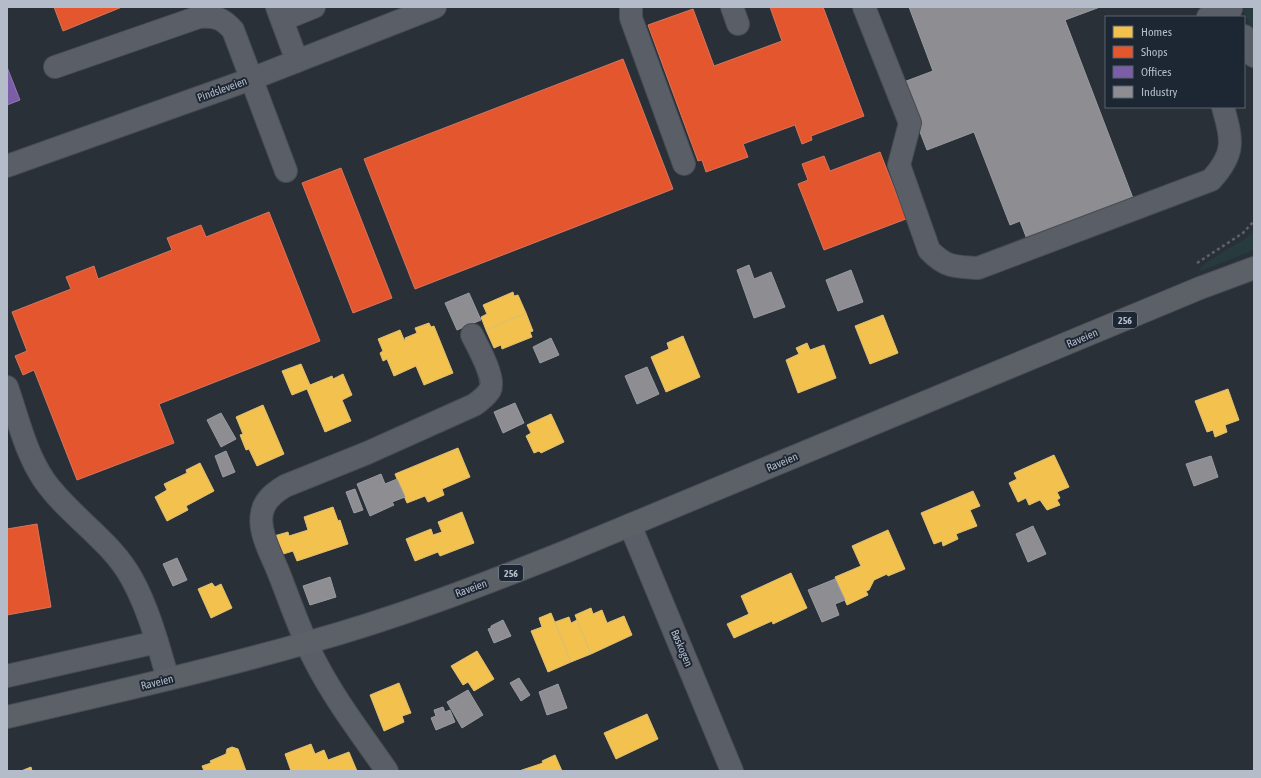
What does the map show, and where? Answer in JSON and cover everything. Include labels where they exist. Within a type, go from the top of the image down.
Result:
[{"type":"main road","name":"Raveien","points":[[7,717],[168,679],[306,643],[364,626],[480,585],[630,525],[1200,288],[1254,268]]},
{"type":"street","points":[[297,61],[279,13],[314,7]]},
{"type":"street","name":"Pindsleveien","points":[[7,166],[53,151],[251,79],[435,7]]},
{"type":"street","points":[[631,7],[631,18],[684,164]]},
{"type":"street","points":[[864,7],[910,123],[899,165],[929,250],[939,260],[954,267],[978,268],[1211,180],[1222,169],[1229,153],[1231,135],[1223,108]]},
{"type":"street","points":[[1212,16],[1232,11]]},
{"type":"street","points":[[55,67],[199,17],[210,16],[224,20],[233,30],[286,171]]},
{"type":"street","points":[[1245,38],[1254,56]]},
{"type":"street","points":[[387,771],[336,698],[306,643],[265,540],[261,521],[262,512],[273,493],[285,486],[367,453],[474,405],[484,397],[491,389],[492,379],[472,335]]},
{"type":"street","points":[[9,401],[32,459],[44,480],[110,549],[132,578],[150,619],[168,679]]},
{"type":"street","name":"Bøskogen","points":[[630,525],[732,771]]},
{"type":"street","points":[[7,676],[157,642]]},
{"type":"path","points":[[1191,266],[1243,233],[1254,221]]},
{"type":"green space","points":[[1241,7],[1254,7],[1254,32]]},
{"type":"green space","points":[[1254,231],[1254,250],[1201,271],[1200,269],[1209,261]]},
{"type":"building: Homes","points":[[513,292],[514,296],[518,295],[526,313],[486,330],[481,317],[487,314],[483,305]]},
{"type":"building: Homes","points":[[526,313],[533,331],[530,332],[532,337],[502,349],[501,345],[494,348],[486,330]]},
{"type":"building: Homes","points":[[883,315],[898,353],[870,364],[855,326]]},
{"type":"building: Homes","points":[[429,323],[431,327],[434,326],[453,373],[424,385],[416,366],[394,376],[387,359],[383,361],[380,353],[383,351],[378,339],[400,330],[405,342],[405,338],[417,333],[415,328]]},
{"type":"building: Homes","points":[[683,336],[700,377],[666,392],[651,357],[669,349],[667,343]]},
{"type":"building: Homes","points":[[807,343],[810,350],[824,345],[836,378],[798,393],[786,360],[799,354],[796,348]]},
{"type":"building: Homes","points":[[301,364],[310,385],[332,376],[333,379],[343,374],[352,395],[342,400],[351,421],[325,432],[307,389],[292,395],[282,371]]},
{"type":"building: Homes","points":[[1228,389],[1239,420],[1225,425],[1227,432],[1215,437],[1213,430],[1207,432],[1195,401]]},
{"type":"building: Homes","points":[[263,405],[284,454],[257,466],[249,449],[246,450],[240,435],[243,434],[236,417]]},
{"type":"building: Homes","points":[[551,414],[564,442],[541,453],[539,451],[534,453],[526,436],[531,433],[527,425]]},
{"type":"building: Homes","points":[[458,448],[470,477],[442,489],[444,495],[428,502],[425,496],[407,503],[395,474]]},
{"type":"building: Homes","points":[[1054,455],[1069,487],[1057,492],[1060,498],[1057,500],[1060,505],[1047,510],[1040,500],[1029,505],[1026,498],[1018,502],[1009,483],[1017,479],[1014,473]]},
{"type":"building: Homes","points":[[200,463],[214,491],[186,506],[188,510],[167,521],[155,497],[167,490],[164,484],[187,473],[186,470]]},
{"type":"building: Homes","points":[[973,491],[980,506],[970,510],[977,526],[956,534],[958,539],[943,546],[942,541],[934,544],[921,513]]},
{"type":"building: Homes","points":[[333,507],[338,521],[340,520],[348,544],[297,561],[293,551],[280,555],[274,536],[288,532],[289,536],[308,530],[304,517]]},
{"type":"building: Homes","points":[[462,512],[474,543],[440,556],[438,552],[415,561],[406,539],[431,529],[433,535],[442,532],[438,522]]},
{"type":"building: Homes","points":[[888,530],[905,569],[888,576],[887,574],[874,580],[869,590],[866,591],[868,595],[847,605],[835,577],[861,566],[852,546]]},
{"type":"building: Homes","points":[[791,573],[807,608],[773,624],[772,621],[734,638],[727,624],[749,614],[741,596]]},
{"type":"building: Homes","points":[[212,583],[215,587],[221,584],[232,608],[211,618],[198,589]]},
{"type":"building: Homes","points":[[591,608],[593,614],[602,610],[607,623],[624,616],[632,635],[591,654],[575,615]]},
{"type":"building: Homes","points":[[551,613],[571,662],[548,672],[531,631],[542,627],[539,618]]},
{"type":"building: Homes","points":[[569,617],[571,623],[577,620],[591,654],[571,662],[555,622]]},
{"type":"building: Homes","points":[[477,651],[494,679],[474,691],[468,682],[463,685],[451,666]]},
{"type":"building: Homes","points":[[399,683],[411,713],[402,716],[404,722],[384,731],[370,695]]},
{"type":"building: Homes","points":[[647,714],[658,739],[616,759],[604,733]]},
{"type":"building: Homes","points":[[311,744],[315,754],[324,750],[328,760],[349,752],[357,771],[291,771],[285,754]]},
{"type":"building: Homes","points":[[232,747],[238,749],[246,771],[204,771],[202,766],[211,763],[210,761],[226,754],[227,749]]},
{"type":"building: Homes","points":[[555,755],[562,771],[519,771],[543,763],[542,761]]},
{"type":"building: Homes","points":[[31,767],[32,771],[21,771]]},
{"type":"building: Shops","points":[[54,7],[122,7],[63,31]]},
{"type":"building: Shops","points":[[770,7],[823,7],[864,116],[811,136],[812,140],[802,144],[795,125],[743,144],[748,157],[706,172],[702,160],[698,161],[648,25],[693,9],[714,66],[782,41]]},
{"type":"building: Shops","points":[[623,59],[673,189],[415,289],[364,159]]},
{"type":"building: Shops","points":[[880,152],[906,219],[824,250],[798,184],[808,180],[802,164],[824,156],[830,171]]},
{"type":"building: Shops","points":[[341,168],[392,298],[353,313],[302,183]]},
{"type":"building: Shops","points":[[269,212],[320,341],[159,404],[174,443],[77,480],[34,370],[23,375],[15,356],[27,351],[12,312],[71,289],[66,277],[94,266],[98,279],[172,250],[167,238],[201,225],[206,237]]},
{"type":"building: Shops","points":[[37,524],[51,607],[7,615],[7,529]]},
{"type":"building: Offices","points":[[7,67],[20,100],[7,105]]},
{"type":"building: Industry","points":[[909,7],[1100,7],[1065,20],[1136,206],[1030,247],[1020,221],[1010,225],[974,132],[927,150],[901,83],[933,71]]},
{"type":"building: Industry","points":[[749,265],[754,279],[771,272],[785,307],[754,318],[737,270]]},
{"type":"building: Industry","points":[[851,270],[863,302],[838,311],[826,280]]},
{"type":"building: Industry","points":[[469,293],[481,320],[457,330],[445,303]]},
{"type":"building: Industry","points":[[551,338],[559,355],[540,363],[533,347]]},
{"type":"building: Industry","points":[[647,367],[659,394],[637,404],[625,376]]},
{"type":"building: Industry","points":[[515,403],[524,423],[503,433],[494,412]]},
{"type":"building: Industry","points":[[221,413],[236,439],[221,447],[207,420]]},
{"type":"building: Industry","points":[[226,451],[235,472],[223,477],[215,456]]},
{"type":"building: Industry","points":[[1211,456],[1218,477],[1194,486],[1186,464]]},
{"type":"building: Industry","points":[[381,474],[385,484],[397,479],[405,497],[392,502],[394,505],[370,516],[357,484]]},
{"type":"building: Industry","points":[[355,489],[363,510],[354,513],[346,492]]},
{"type":"building: Industry","points":[[1033,526],[1046,554],[1028,562],[1016,534]]},
{"type":"building: Industry","points":[[177,558],[187,580],[173,586],[163,564]]},
{"type":"building: Industry","points":[[330,577],[336,597],[310,605],[303,586]]},
{"type":"building: Industry","points":[[835,579],[845,600],[835,604],[839,615],[822,622],[808,590]]},
{"type":"building: Industry","points":[[503,620],[511,636],[494,643],[488,629]]},
{"type":"building: Industry","points":[[519,678],[530,695],[521,701],[510,683]]},
{"type":"building: Industry","points":[[558,684],[567,708],[547,715],[539,692]]},
{"type":"building: Industry","points":[[468,690],[483,715],[462,728],[447,702]]},
{"type":"building: Industry","points":[[443,707],[445,712],[450,710],[455,722],[436,730],[431,718],[436,716],[434,710]]}]
